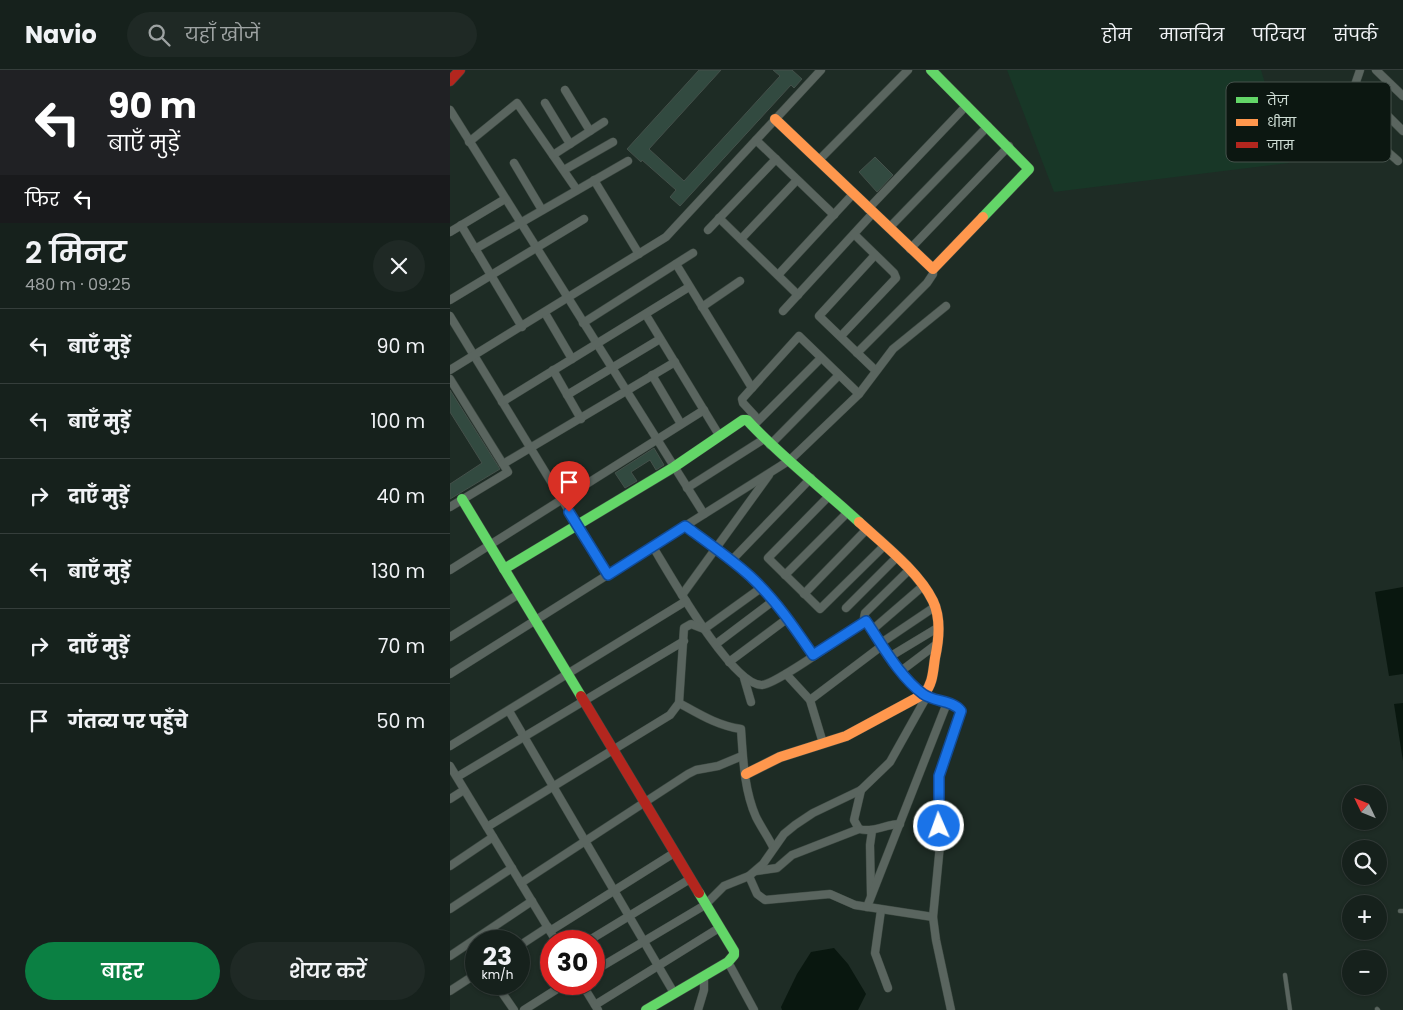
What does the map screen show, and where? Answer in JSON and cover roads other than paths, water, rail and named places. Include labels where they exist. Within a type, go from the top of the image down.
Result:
[{"type":"street","points":[[450,82],[460,70]]},
{"type":"street","points":[[818,161],[908,70]]},
{"type":"street","points":[[857,353],[927,283],[933,274],[933,269],[1030,169],[931,70]]},
{"type":"street","points":[[1376,70],[1388,82]]},
{"type":"street","points":[[450,370],[568,299],[676,229],[817,71]]},
{"type":"street","points":[[1391,84],[1403,96]]},
{"type":"street","points":[[565,90],[590,131]]},
{"type":"street","points":[[469,142],[517,103],[577,190]]},
{"type":"street","points":[[545,103],[570,144]]},
{"type":"street","points":[[782,311],[854,234],[871,211],[967,105]]},
{"type":"street","points":[[450,111],[704,514]]},
{"type":"street","points":[[775,119],[933,269]]},
{"type":"street","points":[[1391,119],[1403,131]]},
{"type":"street","points":[[553,155],[604,122]]},
{"type":"street","points":[[889,228],[988,126]]},
{"type":"street","points":[[756,140],[834,215]]},
{"type":"street","points":[[564,170],[613,142]]},
{"type":"street","points":[[910,249],[1009,146]]},
{"type":"street","points":[[1391,153],[1401,161]]},
{"type":"street","points":[[708,230],[776,159]]},
{"type":"street","points":[[475,249],[628,161]]},
{"type":"street","points":[[514,163],[542,210]]},
{"type":"street","points":[[594,180],[639,254]]},
{"type":"street","points":[[740,239],[797,180]]},
{"type":"street","points":[[778,275],[853,194]]},
{"type":"street","points":[[450,232],[505,199]]},
{"type":"street","points":[[719,218],[798,295]]},
{"type":"street","points":[[450,300],[584,219]]},
{"type":"street","points":[[461,225],[522,327]]},
{"type":"street","points":[[841,336],[896,278],[854,234]]},
{"type":"street","points":[[583,322],[693,253]]},
{"type":"street","points":[[875,255],[819,316],[876,371]]},
{"type":"street","points":[[676,264],[752,388]]},
{"type":"street","points":[[702,307],[740,281]]},
{"type":"street","points":[[502,402],[690,287]]},
{"type":"street","points":[[450,674],[790,460],[859,394],[893,349],[946,306]]},
{"type":"street","points":[[545,313],[572,359]]},
{"type":"street","points":[[646,315],[719,435]]},
{"type":"street","points":[[450,316],[608,575]]},
{"type":"street","points":[[752,424],[755,416],[742,401],[799,336],[859,394]]},
{"type":"street","points":[[567,394],[660,339]]},
{"type":"street","points":[[752,424],[821,358]]},
{"type":"street","points":[[503,464],[675,362]]},
{"type":"street","points":[[553,370],[580,419]]},
{"type":"street","points":[[652,375],[681,424]]},
{"type":"street","points":[[687,488],[767,442],[839,375]]},
{"type":"street","points":[[450,379],[508,472],[450,507]]},
{"type":"street","points":[[450,570],[704,410]]},
{"type":"street","points":[[504,569],[674,467],[743,420],[752,424],[767,442],[811,478],[897,557],[924,586],[936,606],[939,627],[930,687],[890,762],[861,790],[813,813],[794,825],[753,874],[757,894],[765,900],[830,894],[846,903],[933,917]]},
{"type":"street","points":[[450,746],[567,676],[684,598],[771,472]]},
{"type":"street","points":[[731,561],[811,478]]},
{"type":"street","points":[[829,496],[768,558],[804,594],[820,608],[884,546]]},
{"type":"street","points":[[462,499],[643,804],[734,951],[734,955],[728,962],[646,1010]]},
{"type":"street","points":[[785,574],[847,513]]},
{"type":"street","points":[[685,526],[731,561],[761,588],[788,618],[813,655]]},
{"type":"street","points":[[804,594],[866,530]]},
{"type":"street","points":[[653,547],[704,629],[729,662],[744,678],[760,685],[786,674],[866,621]]},
{"type":"street","points":[[846,608],[897,557]]},
{"type":"street","points":[[909,570],[865,613],[866,621],[909,682],[925,695],[960,708],[961,714],[939,776],[939,863],[933,917],[937,948],[950,1010]]},
{"type":"street","points":[[872,630],[924,586]]},
{"type":"street","points":[[704,629],[761,588]]},
{"type":"street","points":[[450,637],[519,594]]},
{"type":"street","points":[[716,644],[773,601]]},
{"type":"street","points":[[810,700],[882,644],[936,606]]},
{"type":"street","points":[[729,662],[788,618]]},
{"type":"street","points":[[487,827],[670,715],[679,703],[684,628],[691,624],[704,629]]},
{"type":"street","points":[[891,656],[939,627]]},
{"type":"street","points":[[457,777],[684,641]]},
{"type":"street","points":[[901,671],[938,643]]},
{"type":"street","points":[[786,674],[810,700],[823,743]]},
{"type":"street","points":[[744,678],[751,702]]},
{"type":"street","points":[[746,774],[780,757],[846,736],[925,695]]},
{"type":"street","points":[[679,703],[717,723],[741,729],[742,756],[756,817],[774,847]]},
{"type":"street","points":[[867,907],[947,703]]},
{"type":"street","points":[[509,711],[674,993]]},
{"type":"street","points":[[521,883],[696,770],[718,766],[742,756]]},
{"type":"street","points":[[450,766],[549,929]]},
{"type":"street","points":[[450,799],[464,790]]},
{"type":"street","points":[[859,829],[854,820],[861,790]]},
{"type":"street","points":[[605,964],[705,905],[724,886],[753,874],[776,868],[792,854],[859,829],[872,831],[888,825],[900,824]]},
{"type":"street","points":[[871,897],[870,845],[872,831]]},
{"type":"street","points":[[450,866],[493,837]]},
{"type":"street","points":[[530,940],[614,891],[674,853]]},
{"type":"street","points":[[450,909],[512,868]]},
{"type":"street","points":[[605,931],[690,879]]},
{"type":"street","points":[[450,956],[532,901]]},
{"type":"street","points":[[881,910],[875,953],[888,988]]},
{"type":"street","points":[[589,995],[596,1007],[719,928]]},
{"type":"street","points":[[728,962],[754,1010]]},
{"type":"street","points":[[698,1010],[704,990],[704,976]]},
{"type":"street","points":[[450,991],[465,981]]},
{"type":"street","points":[[504,995],[514,1010]]},
{"type":"street","points":[[524,1010],[548,995]]},
{"type":"lane","points":[[1285,975],[1290,1010]]}]
